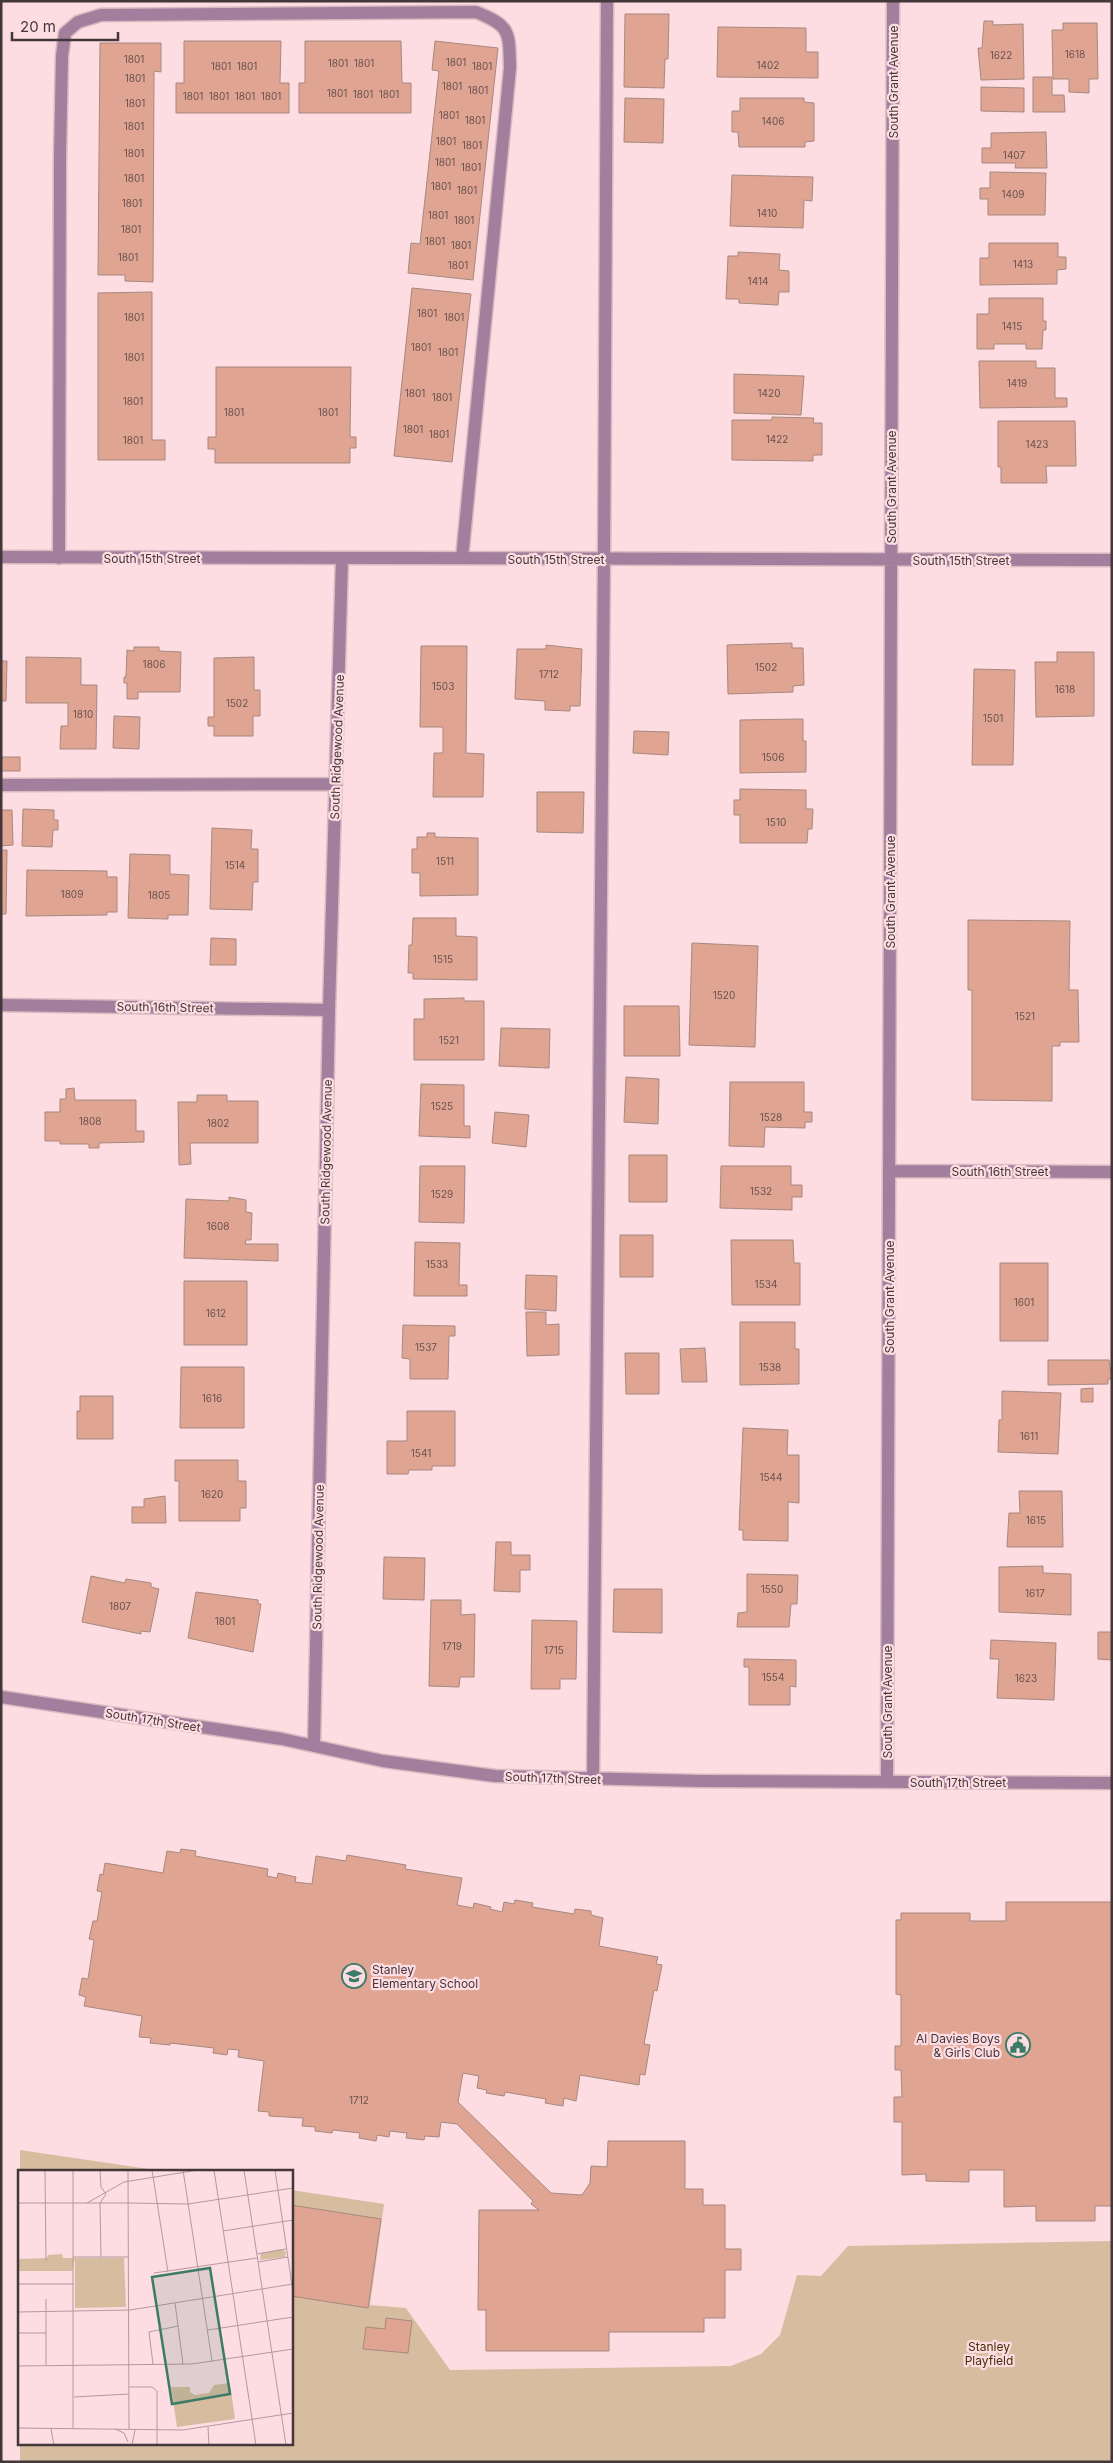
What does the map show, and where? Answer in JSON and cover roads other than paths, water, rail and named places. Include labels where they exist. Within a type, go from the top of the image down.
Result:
[{"type":"street","points":[[593,1779],[607,1]]},
{"type":"street","name":"South Grant Avenue","points":[[887,1782],[893,1]]},
{"type":"street","points":[[59,558],[60,155],[62,56],[65,33],[78,22],[101,15],[476,12],[498,21],[510,38],[510,68],[462,558]]},
{"type":"street","name":"South 15th Street","points":[[1,558],[1112,560]]},
{"type":"street","name":"South Ridgewood Avenue","points":[[314,1745],[329,1010],[342,558]]},
{"type":"street","points":[[1,785],[336,784]]},
{"type":"street","name":"South 16th Street","points":[[1,1005],[329,1010]]},
{"type":"street","name":"South 16th Street","points":[[889,1171],[1112,1172]]},
{"type":"street","name":"South 17th Street","points":[[1,1698],[314,1745],[383,1761],[496,1776],[593,1779],[1112,1783]]},
{"type":"place","name":"Stanley Elementary School","points":[[354,1976]]},
{"type":"place","name":"Al Davies Boys & Girls Club","points":[[1018,2045]]},
{"type":"park label","name":"Stanley Playfield","points":[[989,2353]]}]
